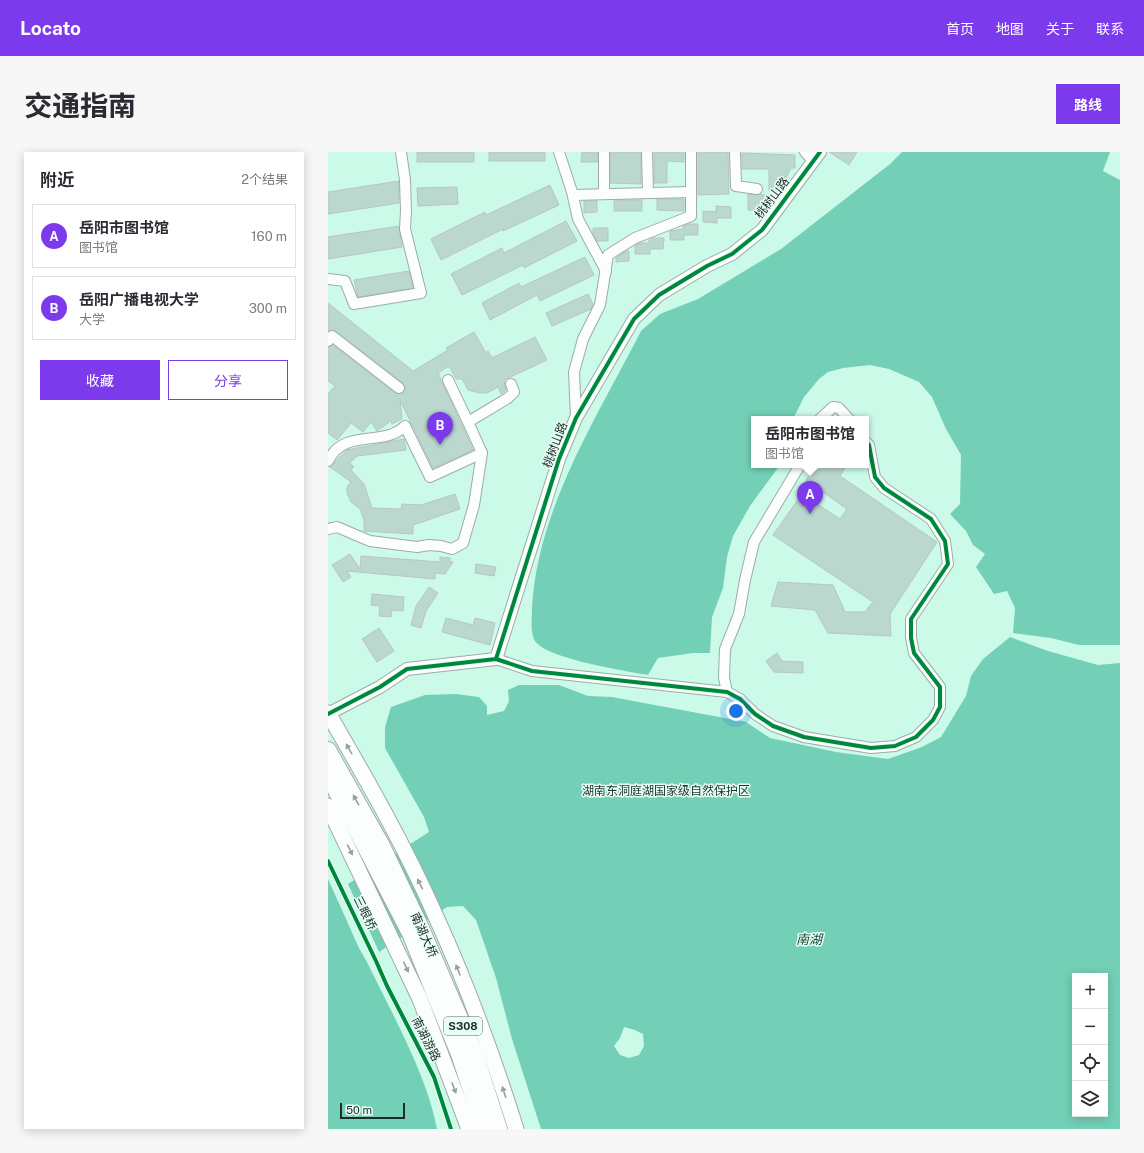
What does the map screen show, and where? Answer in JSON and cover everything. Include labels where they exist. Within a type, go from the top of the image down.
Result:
[{"type":"highway","name":"南湖大桥","points":[[328,750],[382,846],[420,926],[474,1051],[499,1129]]},
{"type":"highway","name":"南湖大桥","points":[[328,775],[410,933],[459,1054],[484,1129]]},
{"type":"main road","points":[[328,714],[375,795],[437,919],[499,1076],[516,1129]]},
{"type":"main road","points":[[330,810],[420,999],[469,1129]]},
{"type":"street","points":[[328,279],[345,281],[354,304],[421,293],[404,229],[406,211],[401,152]]},
{"type":"street","points":[[559,152],[573,195],[578,219],[606,271]]},
{"type":"street","points":[[604,152],[604,194]]},
{"type":"street","points":[[648,152],[648,193]]},
{"type":"street","points":[[576,418],[574,372],[584,339],[600,305],[608,255],[636,238],[691,216],[691,152]]},
{"type":"street","points":[[735,152],[736,186],[757,189]]},
{"type":"street","name":"桃树山路","points":[[496,659],[560,459],[576,418],[634,319],[659,295],[707,266],[732,254],[762,230],[813,155]]},
{"type":"street","points":[[573,195],[691,192]]},
{"type":"street","points":[[328,341],[332,336],[399,388]]},
{"type":"street","points":[[328,529],[337,527],[370,541],[417,547],[429,545],[452,549],[463,543],[469,528],[482,453],[448,380]]},
{"type":"street","points":[[468,422],[508,398],[514,392],[511,384]]},
{"type":"street","points":[[823,416],[833,407],[839,408],[846,416]]},
{"type":"street","points":[[328,461],[332,453],[341,445],[391,434],[405,426],[430,477],[482,453]]},
{"type":"street","points":[[328,714],[380,687],[407,669],[496,659],[532,671],[727,692],[740,699],[755,714],[773,726],[804,736],[871,748],[895,746],[916,737],[933,720],[940,706],[940,687],[914,653],[911,638],[911,619],[948,564],[945,541],[931,519],[884,488],[875,477],[869,445]]},
{"type":"street","points":[[727,692],[724,678],[725,649],[739,614],[754,542],[798,468]]},
{"type":"green space","name":"湖南东洞庭湖国家级自然保护区","points":[[328,152],[1120,152],[1120,1129],[328,1129]]},
{"type":"water","points":[[902,152],[1110,152],[1103,171],[1120,180],[1120,645],[1079,645],[1051,638],[1013,633],[1015,608],[1007,591],[994,594],[976,567],[985,554],[973,545],[966,531],[950,514],[960,504],[961,455],[946,429],[932,397],[919,382],[889,369],[870,365],[843,368],[828,372],[819,379],[804,397],[794,416],[751,416],[751,468],[778,468],[750,506],[733,536],[727,557],[723,588],[712,617],[710,653],[693,653],[658,658],[648,675],[570,659],[542,647],[533,638],[532,608],[536,571],[545,535],[557,500],[588,431],[641,331],[660,314],[698,299],[781,249],[890,164]]},
{"type":"water","name":"南湖","points":[[1010,637],[1048,651],[1098,665],[1120,663],[1120,1129],[541,1129],[512,1039],[496,978],[476,920],[463,906],[447,907],[379,952],[348,884],[429,832],[424,817],[385,748],[385,727],[391,707],[425,695],[456,694],[479,697],[487,706],[487,715],[504,711],[509,701],[508,690],[519,685],[559,685],[588,696],[612,697],[746,722],[770,738],[836,752],[888,759],[922,747],[941,737],[966,696],[971,676],[983,659]],"holes":[[[624,1027],[643,1034],[644,1046],[639,1055],[629,1058],[620,1055],[614,1046],[620,1038]]]},
{"type":"water","points":[[328,879],[359,948],[408,1045],[425,1087],[437,1129],[328,1129]]},
{"type":"building","points":[[417,152],[474,152],[474,162],[417,162]]},
{"type":"building","points":[[489,152],[545,152],[545,161],[489,161]]},
{"type":"building","points":[[582,152],[598,152],[598,162],[581,162]]},
{"type":"building","points":[[610,152],[641,152],[641,184],[610,183]]},
{"type":"building","points":[[654,152],[684,152],[684,162],[667,161],[667,183],[654,183]]},
{"type":"building","points":[[698,152],[728,152],[729,194],[698,195]]},
{"type":"building","points":[[829,152],[857,152],[849,165]]},
{"type":"building","points":[[742,153],[795,155],[795,168],[791,168],[779,192],[769,191],[769,169],[742,169]]},
{"type":"building","points":[[399,181],[399,203],[328,214],[328,192]]},
{"type":"building","points":[[550,185],[559,205],[503,231],[503,229],[441,260],[431,239],[485,212],[486,215]]},
{"type":"building","points":[[457,187],[458,204],[418,206],[417,188]]},
{"type":"building","points":[[748,194],[770,195],[770,207],[767,211],[748,210]]},
{"type":"building","points":[[657,199],[684,199],[684,211],[657,210]]},
{"type":"building","points":[[614,200],[642,200],[642,211],[614,211]]},
{"type":"building","points":[[584,201],[597,201],[597,212],[584,213]]},
{"type":"building","points":[[716,206],[731,207],[731,218],[717,218],[717,223],[703,222],[703,211],[716,212]]},
{"type":"building","points":[[566,221],[577,241],[524,268],[523,265],[462,295],[451,274],[502,248],[504,253]]},
{"type":"building","points":[[688,224],[698,224],[698,235],[684,235],[684,240],[670,240],[670,231],[683,229],[683,226]]},
{"type":"building","points":[[399,226],[402,247],[328,259],[328,237]]},
{"type":"building","points":[[593,228],[608,228],[608,241],[597,241],[593,233]]},
{"type":"building","points":[[652,238],[664,238],[663,249],[650,249],[650,254],[635,254],[635,246],[639,243],[649,243],[649,240]]},
{"type":"building","points":[[626,251],[629,251],[629,261],[616,262],[616,258]]},
{"type":"building","points":[[585,257],[594,275],[540,301],[537,295],[490,320],[482,303],[519,283],[521,287]]},
{"type":"building","points":[[409,271],[413,288],[358,297],[354,280]]},
{"type":"building","points":[[588,294],[593,304],[591,309],[552,326],[546,313]]},
{"type":"building","points":[[328,303],[413,371],[448,350],[446,348],[474,332],[486,353],[488,351],[492,358],[535,337],[547,360],[504,380],[506,390],[501,394],[498,387],[487,393],[479,393],[468,390],[462,379],[456,379],[449,366],[438,373],[473,450],[433,468],[400,400],[402,419],[392,424],[391,421],[377,431],[371,422],[363,432],[351,423],[337,440],[328,433],[328,394],[335,386],[328,381],[328,347],[333,345],[395,393],[402,394],[405,388],[403,383],[336,331],[328,331]]},
{"type":"building","points":[[404,439],[406,450],[357,456],[350,463],[354,467],[351,470],[364,484],[372,508],[401,509],[402,504],[421,505],[455,494],[460,509],[413,525],[413,534],[364,531],[364,520],[360,509],[351,502],[347,493],[347,487],[351,482],[330,467],[347,450]]},
{"type":"building","points":[[815,468],[845,468],[840,476],[937,542],[890,614],[891,636],[828,633],[815,610],[771,606],[778,582],[833,585],[845,612],[865,612],[873,602],[773,535],[802,494],[840,519],[847,509],[806,480]]},
{"type":"building","points":[[350,554],[360,569],[361,556],[440,562],[440,557],[450,558],[450,562],[453,562],[445,574],[435,573],[435,579],[347,571],[351,577],[343,582],[332,565]]},
{"type":"building","points":[[476,564],[496,567],[494,576],[475,573]]},
{"type":"building","points":[[429,587],[438,593],[426,611],[421,628],[411,625],[416,606]]},
{"type":"building","points":[[372,594],[404,597],[403,611],[392,610],[391,617],[379,616],[380,606],[371,605]]},
{"type":"building","points":[[446,618],[473,625],[475,618],[495,623],[490,645],[442,632]]},
{"type":"building","points":[[379,628],[394,651],[377,662],[362,639]]},
{"type":"building","points":[[777,653],[782,661],[803,662],[803,673],[774,672],[766,661]]},
{"type":"cycle path","points":[[328,714],[380,687],[407,669],[496,659],[559,459],[576,418],[634,319],[659,295],[707,266],[732,254],[762,230],[820,152]]},
{"type":"cycle path","points":[[496,659],[532,671],[727,692],[740,699],[755,714],[773,726],[804,737],[871,748],[895,746],[916,737],[933,720],[940,707],[940,687],[914,653],[911,638],[911,619],[948,564],[945,541],[931,519],[884,488],[875,477],[869,445]]},
{"type":"cycle path","name":"三眼桥","points":[[328,861],[387,986],[434,1077],[451,1129]]},
{"type":"place","name":"岳阳广播电视大学","points":[[440,445]]},
{"type":"place","name":"岳阳市图书馆","points":[[810,514]]}]
